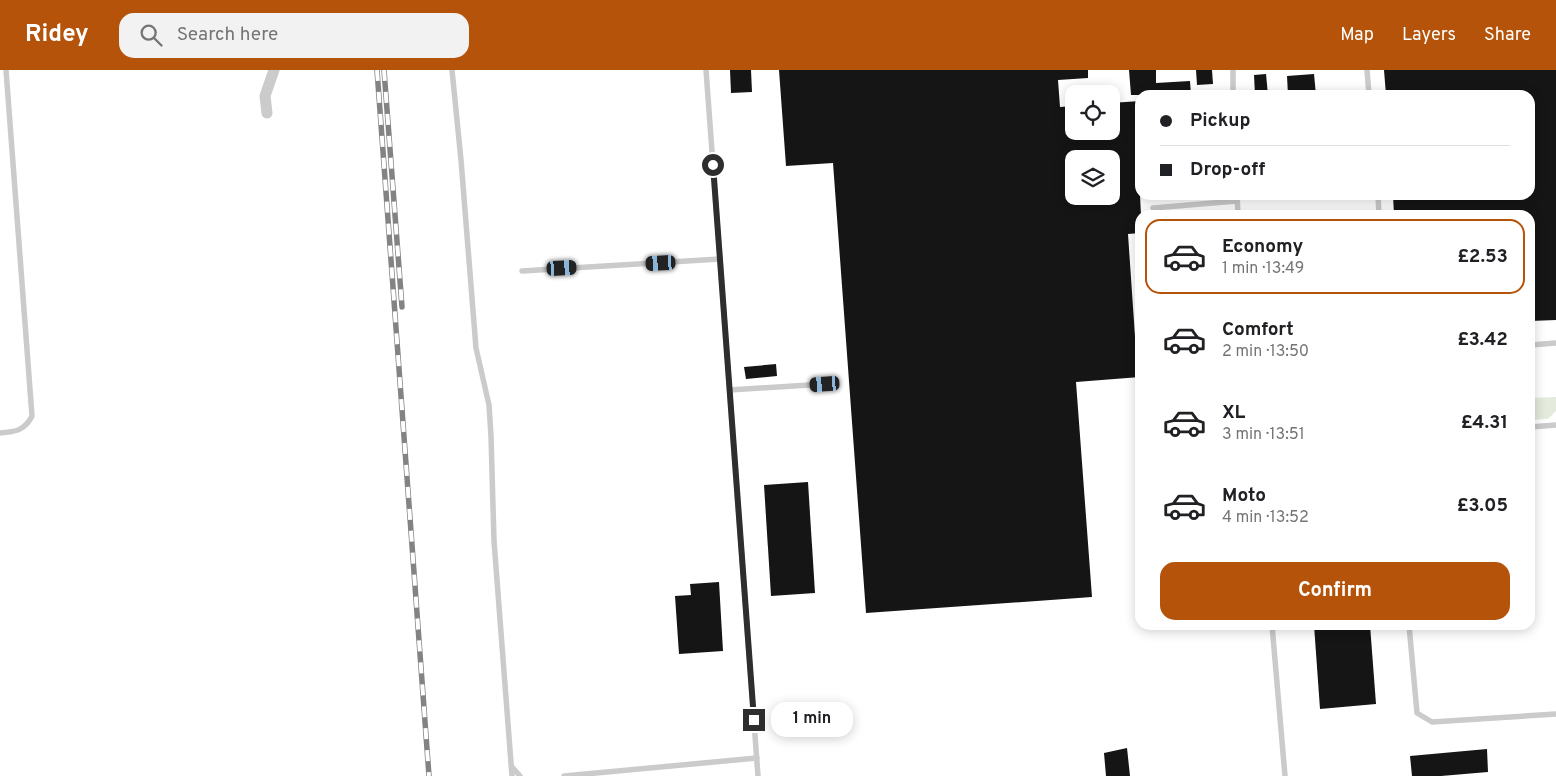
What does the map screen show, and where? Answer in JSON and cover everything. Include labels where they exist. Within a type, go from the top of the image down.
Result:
[{"type":"street","points":[[267,113],[265,96],[274,70]]},
{"type":"lane","points":[[0,433],[18,430],[27,425],[32,416],[6,70]]},
{"type":"lane","points":[[452,70],[476,348],[489,405],[494,541],[512,776]]},
{"type":"lane","points":[[706,70],[758,776]]},
{"type":"lane","points":[[1233,70],[1233,90]]},
{"type":"lane","points":[[1367,70],[1369,90]]},
{"type":"lane","points":[[1153,208],[1220,200]]},
{"type":"lane","points":[[522,271],[720,260]]},
{"type":"lane","points":[[1535,345],[1556,343]]},
{"type":"lane","points":[[730,390],[825,384]]},
{"type":"lane","points":[[1535,427],[1556,425]]},
{"type":"lane","points":[[1272,630],[1285,776]]},
{"type":"lane","points":[[1409,630],[1417,714],[1432,722],[1556,714]]},
{"type":"lane","points":[[564,776],[757,758]]},
{"type":"lane","points":[[511,766],[520,776]]},
{"type":"shaded area","points":[[1556,397],[1556,411],[1548,419],[1535,420],[1535,398]]},
{"type":"building","points":[[730,70],[751,70],[752,92],[731,93]]},
{"type":"building","points":[[779,70],[1088,70],[1088,78],[1058,80],[1060,107],[1065,107],[1065,140],[1120,140],[1120,102],[1135,101],[1135,200],[1140,200],[1141,210],[1135,210],[1135,233],[1128,234],[1135,336],[1135,377],[1076,382],[1092,597],[866,613],[833,163],[786,166]]},
{"type":"building","points":[[1129,70],[1156,70],[1156,83],[1190,81],[1191,90],[1135,90],[1135,95],[1131,95]]},
{"type":"building","points":[[1196,70],[1212,70],[1213,84],[1197,85]]},
{"type":"building","points":[[1384,70],[1556,70],[1556,320],[1535,321],[1535,210],[1394,210],[1393,200],[1535,200],[1535,90],[1386,90]]},
{"type":"building","points":[[1266,74],[1268,90],[1255,90],[1254,75]]},
{"type":"building","points":[[1314,74],[1316,90],[1288,90],[1287,76]]},
{"type":"building","points":[[776,364],[777,376],[746,379],[744,367]]},
{"type":"building","points":[[808,482],[815,593],[771,596],[764,485]]},
{"type":"building","points":[[719,582],[723,651],[679,654],[675,596],[691,595],[690,584]]},
{"type":"building","points":[[1314,630],[1370,630],[1376,704],[1320,709]]},
{"type":"building","points":[[1127,748],[1130,776],[1106,776],[1104,753]]},
{"type":"building","points":[[1487,749],[1488,772],[1441,776],[1412,776],[1410,756]]},
{"type":"railway","points":[[377,70],[429,776]]},
{"type":"railway","points":[[384,70],[402,307]]},
{"type":"route","points":[[713,165],[754,720]]}]
